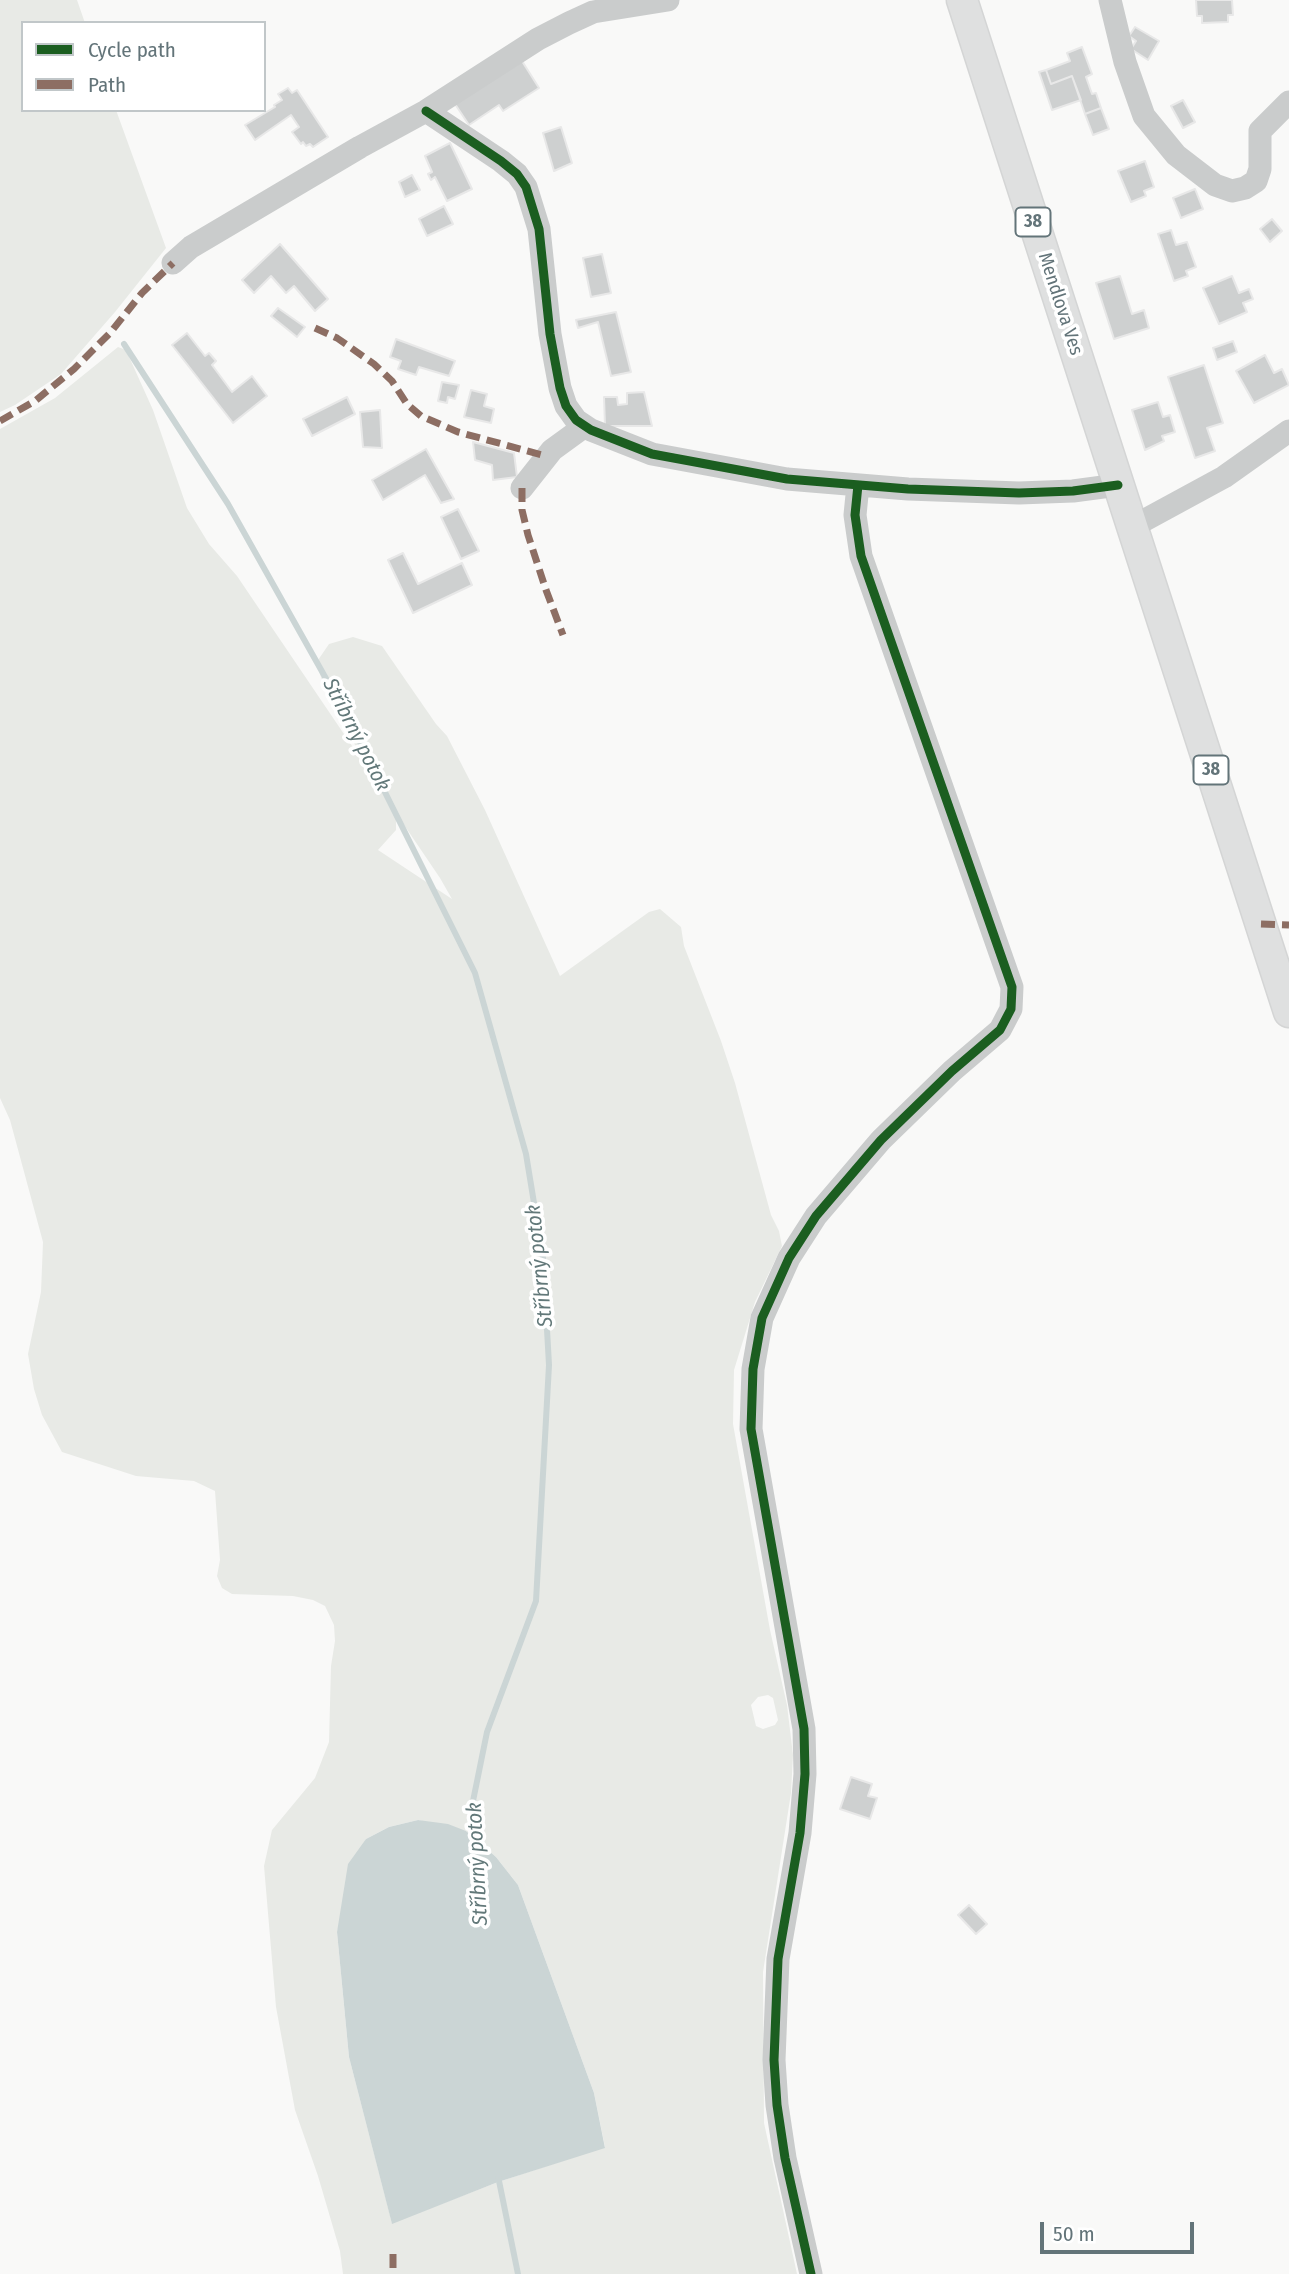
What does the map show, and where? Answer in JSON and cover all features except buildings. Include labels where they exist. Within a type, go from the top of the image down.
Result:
[{"type":"main road","name":"Mendlova Ves","points":[[962,0],[1132,527]]},
{"type":"main road","name":"38","points":[[1132,527],[1289,1012]]},
{"type":"street","points":[[173,263],[191,247],[426,111],[538,39],[593,12],[668,0]]},
{"type":"street","points":[[1110,0],[1125,62],[1144,117],[1176,155],[1214,185],[1232,191],[1245,188],[1256,181],[1260,169],[1260,131],[1289,102]]},
{"type":"street","points":[[426,111],[501,161],[526,187],[539,229],[550,334],[560,388],[566,406],[576,420],[585,426],[652,454],[788,479],[908,489],[1019,492],[1073,491],[1118,485]]},
{"type":"street","points":[[522,488],[552,450],[585,426]]},
{"type":"street","points":[[1132,527],[1224,477],[1289,430]]},
{"type":"street","points":[[811,2274],[785,2158],[774,2060],[778,1959],[800,1833],[805,1774],[804,1729],[751,1429],[753,1369],[762,1318],[789,1258],[816,1216],[881,1140],[952,1071],[1000,1030],[1011,1009],[1012,987],[861,556],[855,515],[858,485]]},
{"type":"shaded area","points":[[0,0],[77,0],[84,21],[21,21],[21,112],[117,112],[166,248],[61,374],[0,412]]},
{"type":"shaded area","points":[[118,347],[126,350],[153,410],[187,508],[209,544],[237,576],[369,771],[326,691],[316,663],[329,644],[353,637],[382,646],[447,736],[485,810],[560,976],[649,912],[660,909],[681,927],[684,946],[735,1083],[782,1246],[755,1302],[734,1370],[733,1424],[770,1630],[787,1705],[793,1755],[791,1793],[763,1972],[764,2123],[797,2274],[343,2274],[340,2251],[295,2110],[276,2007],[264,1866],[272,1830],[315,1778],[329,1742],[334,1625],[325,1606],[313,1600],[293,1596],[232,1594],[222,1588],[217,1576],[220,1560],[215,1491],[194,1481],[136,1476],[62,1452],[42,1415],[28,1354],[41,1292],[43,1242],[10,1120],[0,1098],[0,429],[55,398]],"holes":[[[396,813],[440,878],[452,899],[378,850],[396,830]],[[768,1695],[773,1698],[778,1720],[775,1725],[763,1729],[756,1726],[751,1705],[758,1697]],[[418,1820],[466,1831],[496,1857],[518,1885],[594,2093],[605,2147],[498,2182],[392,2223],[349,2057],[337,1932],[366,1839],[389,1827]]]},
{"type":"water","points":[[418,1820],[448,1824],[466,1831],[496,1857],[518,1885],[594,2093],[605,2148],[498,2182],[392,2224],[349,2057],[337,1932],[348,1864],[366,1839],[389,1827]]},
{"type":"waterway","name":"Stříbrný potok","points":[[124,344],[228,504],[347,716],[475,973],[526,1154],[543,1258],[549,1365],[536,1601],[487,1732],[472,1806],[475,1844]]},
{"type":"waterway","name":"Stříbrný potok","points":[[498,2176],[518,2274]]},
{"type":"marked path","points":[[0,421],[35,401],[74,369],[110,333],[142,293],[173,263]]},
{"type":"marked path","points":[[315,328],[337,338],[374,364],[392,381],[407,404],[421,416],[458,432],[546,456]]},
{"type":"marked path","points":[[522,488],[522,510],[528,535],[563,635]]},
{"type":"marked path","points":[[1261,924],[1289,925]]},
{"type":"marked path","points":[[393,2254],[393,2274]]},
{"type":"cycle path","points":[[426,111],[501,161],[517,174],[526,187],[539,229],[550,334],[560,388],[566,406],[576,420],[591,430],[652,454],[787,479],[908,489],[1019,493],[1073,491],[1118,485]]},
{"type":"cycle path","points":[[811,2274],[785,2158],[774,2060],[778,1959],[800,1833],[805,1774],[804,1729],[751,1429],[753,1369],[762,1318],[789,1258],[816,1216],[881,1140],[952,1071],[1000,1030],[1011,1009],[1012,987],[861,556],[855,515],[858,485]]}]
